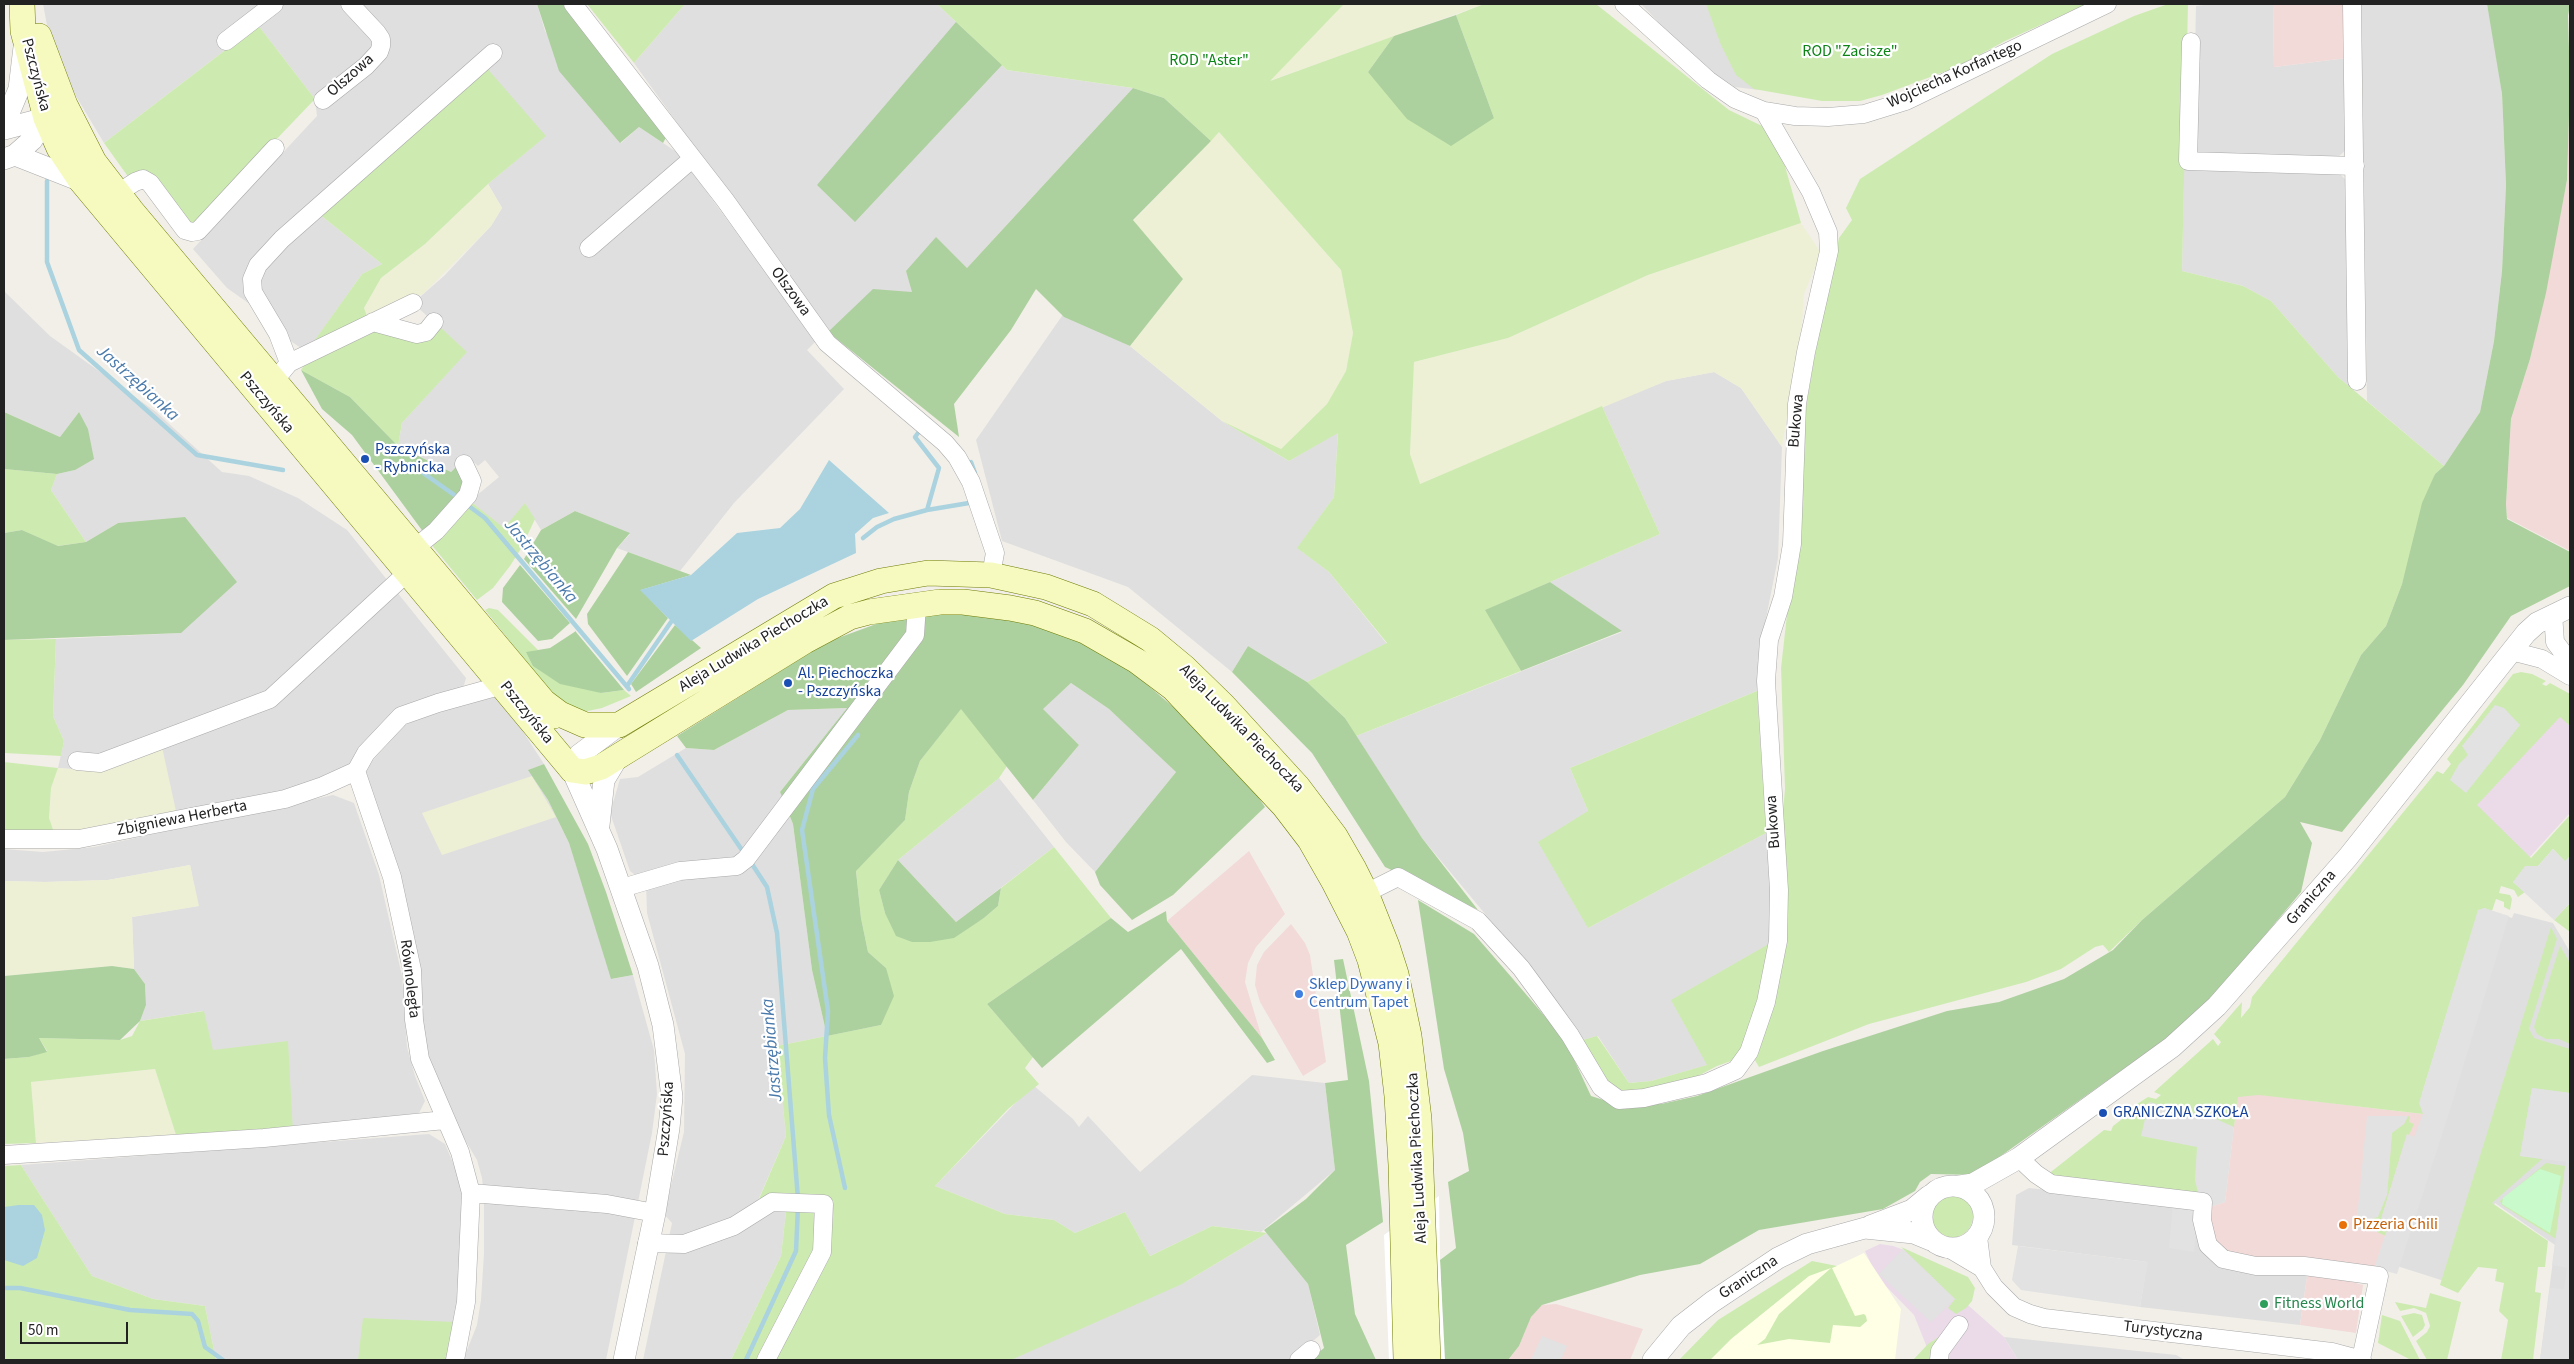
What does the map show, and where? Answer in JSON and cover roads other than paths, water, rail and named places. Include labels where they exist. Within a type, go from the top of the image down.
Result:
[{"type":"main road","name":"Pszczyńska","points":[[22,4],[23,31],[46,118],[59,148],[87,172],[118,193],[282,371],[416,547],[544,702],[564,733],[572,770]]},
{"type":"main road","name":"Pszczyńska","points":[[27,4],[87,172],[408,572],[572,770]]},
{"type":"main road","name":"Aleja Ludwika Piechoczka","points":[[619,725],[834,596],[902,576],[948,573],[991,575],[1023,580],[1093,604],[1150,639],[1185,668],[1223,705],[1298,787],[1335,836],[1366,893],[1396,974],[1409,1036],[1419,1119],[1428,1360]]},
{"type":"main road","name":"Aleja Ludwika Piechoczka","points":[[572,770],[585,772],[602,767],[759,668],[850,617],[869,612],[917,604],[963,602],[1010,608],[1060,621],[1109,644],[1137,660],[1172,688],[1284,806],[1310,840],[1359,931],[1379,989],[1391,1043],[1397,1096],[1406,1360]]},
{"type":"main road","points":[[544,702],[560,714],[585,725],[619,725]]},
{"type":"street","points":[[226,41],[274,4]]},
{"type":"street","name":"Olszowa","points":[[323,100],[366,66],[379,52],[381,39],[350,4]]},
{"type":"street","name":"Olszowa","points":[[573,4],[692,159],[827,344],[945,444],[957,457],[971,482],[995,553],[991,575]]},
{"type":"street","name":"Wojciecha Korfantego","points":[[1624,4],[1708,80],[1735,99],[1764,111],[1795,116],[1828,117],[1864,114],[1906,101],[2107,4]]},
{"type":"street","points":[[2352,4],[2357,381]]},
{"type":"street","points":[[4,127],[19,89],[23,67],[23,31]]},
{"type":"street","points":[[2191,42],[2188,161],[2355,166]]},
{"type":"street","points":[[413,303],[373,322],[282,371],[278,334],[253,292],[252,279],[258,265],[282,239],[493,53]]},
{"type":"street","points":[[10,157],[32,140],[46,118],[56,82]]},
{"type":"street","name":"Bukowa","points":[[1366,893],[1398,877],[1478,921],[1520,968],[1546,1002],[1570,1035],[1601,1087],[1619,1100],[1644,1098],[1707,1083],[1736,1070],[1749,1052],[1766,1002],[1778,941],[1779,890],[1766,680],[1769,640],[1783,597],[1792,544],[1797,404],[1806,352],[1829,251],[1828,232],[1811,192],[1764,111]]},
{"type":"street","points":[[4,127],[46,118]]},
{"type":"street","points":[[118,193],[142,179],[150,183],[185,230],[198,231],[275,148]]},
{"type":"street","points":[[10,157],[87,172]]},
{"type":"street","points":[[589,248],[692,159]]},
{"type":"street","points":[[373,322],[418,334],[426,332],[434,322]]},
{"type":"street","points":[[416,547],[436,531],[468,494],[472,481],[464,464]]},
{"type":"street","points":[[77,761],[100,763],[270,699],[408,572]]},
{"type":"street","points":[[622,888],[680,872],[737,866],[743,862],[915,635],[917,604]]},
{"type":"street","points":[[2562,610],[2555,642],[2570,662]]},
{"type":"street","name":"Graniczna","points":[[1960,1186],[1973,1184],[2019,1158],[2172,1047],[2217,1006],[2348,857],[2510,651],[2531,628],[2562,610]]},
{"type":"street","points":[[2510,651],[2542,659],[2570,676]]},
{"type":"street","points":[[356,771],[366,753],[401,716],[438,703],[492,688],[500,681]]},
{"type":"street","name":"Aleja Ludwika Piechoczka","points":[[572,770],[574,760],[579,755],[619,725]]},
{"type":"street","name":"Aleja Ludwika Piechoczka","points":[[599,830],[600,800],[604,780],[619,755]]},
{"type":"street","name":"Pszczyńska","points":[[572,770],[622,888],[648,966],[664,1025],[670,1067],[672,1097],[669,1128],[655,1213],[647,1243],[624,1360]]},
{"type":"street","name":"Zbigniewa Herberta","points":[[4,839],[79,839],[285,799],[324,786],[356,771]]},
{"type":"street","name":"Równoległa","points":[[356,771],[392,877],[412,970],[414,1020],[420,1058],[460,1152],[471,1193],[466,1302],[454,1360]]},
{"type":"street","points":[[4,1155],[264,1138],[445,1120]]},
{"type":"street","points":[[2019,1158],[2036,1174],[2051,1184],[2203,1202],[2202,1220],[2208,1245],[2223,1259],[2256,1266],[2304,1266],[2379,1276],[2361,1360]]},
{"type":"street","name":"Graniczna","points":[[1983,1206],[2019,1158]]},
{"type":"street","points":[[1950,1185],[1960,1186],[1970,1190],[1983,1206],[1985,1216],[1984,1227],[1978,1237],[1970,1244],[1941,1244],[1925,1232],[1922,1212],[1932,1194],[1950,1185]]},
{"type":"street","points":[[471,1193],[607,1204],[655,1213]]},
{"type":"street","name":"Graniczna","points":[[1653,1360],[1681,1326],[1712,1302],[1778,1258],[1807,1244],[1865,1228],[1912,1210],[1932,1194]]},
{"type":"street","points":[[647,1243],[684,1244],[734,1226],[772,1202],[824,1204],[822,1252],[766,1360]]},
{"type":"street","name":"Graniczna","points":[[1865,1228],[1914,1232],[1941,1244]]},
{"type":"street","name":"Turystyczna","points":[[1978,1237],[1982,1268],[1994,1287],[2014,1307],[2044,1318],[2332,1352],[2361,1360]]},
{"type":"street","name":"Turystyczna","points":[[1941,1244],[1982,1268]]},
{"type":"street","points":[[1939,1360],[1940,1351],[1959,1325]]},
{"type":"water","points":[[829,460],[889,513],[873,518],[855,534],[856,553],[758,599],[691,641],[640,590],[691,575],[737,533],[780,528],[800,509]]},
{"type":"water","points":[[34,1205],[42,1215],[45,1230],[37,1258],[23,1266],[4,1260],[4,1207]]},
{"type":"waterway","name":"Jastrzębianka","points":[[47,181],[47,262],[79,350],[197,455],[283,470]]},
{"type":"waterway","points":[[918,433],[915,437],[939,468],[927,510]]},
{"type":"waterway","points":[[971,462],[975,473]]},
{"type":"waterway","name":"Jastrzębianka","points":[[416,468],[460,499]]},
{"type":"waterway","points":[[863,538],[877,527],[894,519],[927,510],[969,503]]},
{"type":"waterway","name":"Jastrzębianka","points":[[466,504],[485,518],[629,689]]},
{"type":"waterway","points":[[627,686],[671,622]]},
{"type":"waterway","points":[[845,1188],[829,1115],[825,1058],[828,1011],[802,830],[813,789],[858,735]]},
{"type":"waterway","name":"Jastrzębianka","points":[[677,755],[744,853]]},
{"type":"waterway","name":"Jastrzębianka","points":[[750,861],[767,887],[777,933],[798,1199]]},
{"type":"waterway","name":"Jastrzębianka","points":[[746,1360],[796,1251],[798,1206]]},
{"type":"waterway","points":[[4,1288],[20,1288],[130,1310],[192,1314],[198,1321],[205,1347],[223,1360]]},
{"type":"place","name":"Pszczyńska - Rybnicka","points":[[365,459]]},
{"type":"place","name":"Al. Piechoczka - Pszczyńska","points":[[788,683]]},
{"type":"place","name":"Sklep Dywany i Centrum Tapet","points":[[1299,994]]},
{"type":"place","name":"GRANICZNA SZKOŁA","points":[[2103,1113]]},
{"type":"place","name":"Pizzeria Chili","points":[[2343,1225]]},
{"type":"place","name":"Fitness World","points":[[2264,1304]]},
{"type":"park label","name":"ROD \"Zacisze\"","points":[[1850,52]]},
{"type":"park label","name":"ROD \"Aster\"","points":[[1209,61]]}]
